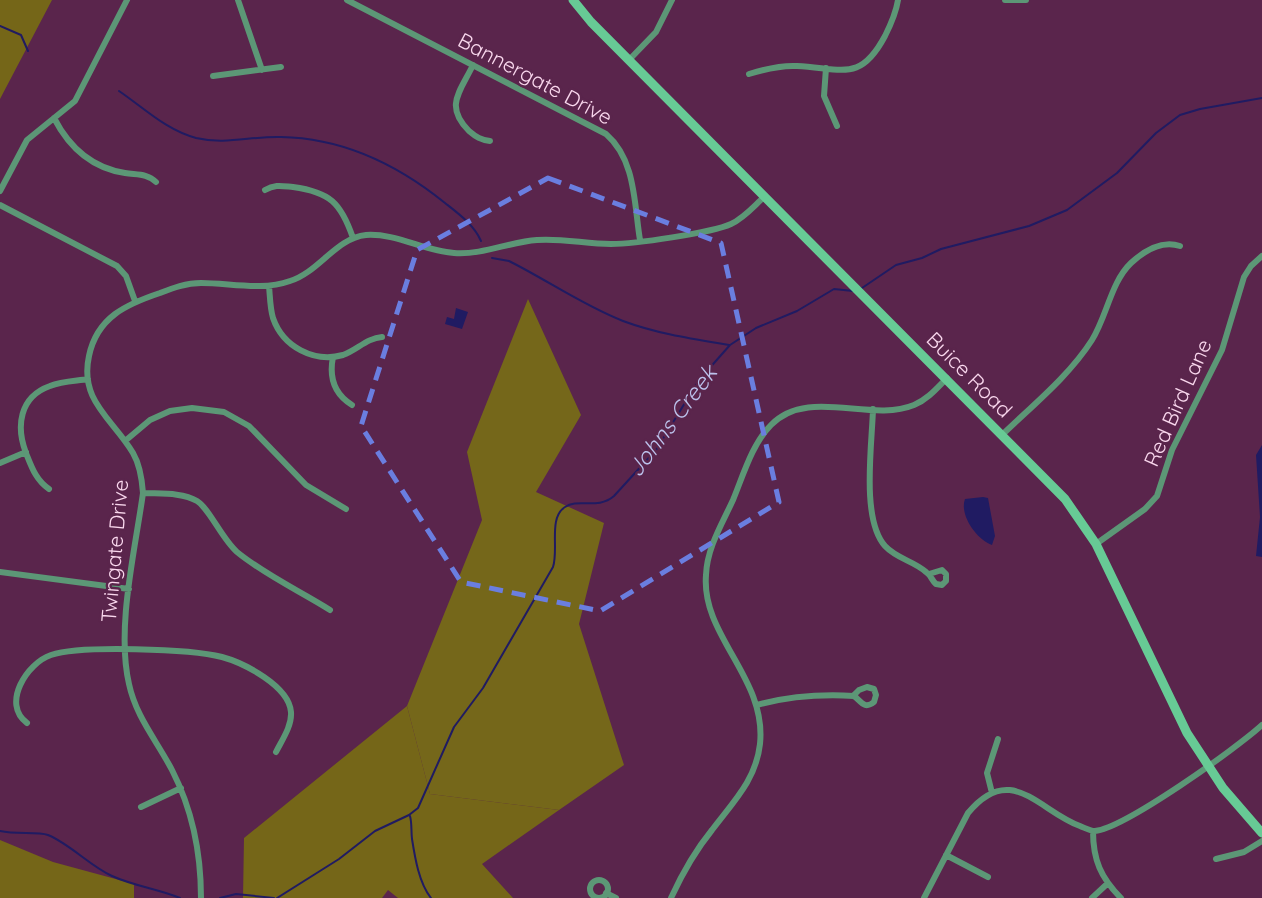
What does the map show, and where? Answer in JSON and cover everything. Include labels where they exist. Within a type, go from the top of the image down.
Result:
[{"type":"street","points":[[0,191],[27,140],[75,101],[127,0]]},
{"type":"street","points":[[238,0],[261,70]]},
{"type":"street","name":"Bannergate Drive","points":[[347,0],[598,129],[614,141],[624,154],[629,168],[640,240]]},
{"type":"street","name":"Buice Road","points":[[573,0],[764,197],[1003,434],[1080,517],[1096,544],[1187,733],[1208,767],[1262,834]]},
{"type":"street","points":[[629,60],[656,32],[671,0]]},
{"type":"street","points":[[749,74],[784,66],[851,69],[870,59],[892,22],[898,0]]},
{"type":"street","points":[[1005,0],[1026,0]]},
{"type":"street","points":[[473,65],[456,99],[455,112],[460,122],[476,137],[490,141]]},
{"type":"street","points":[[212,76],[281,67]]},
{"type":"street","points":[[826,68],[824,96],[837,126]]},
{"type":"street","points":[[54,118],[69,142],[89,160],[114,171],[146,175],[156,182]]},
{"type":"street","points":[[265,190],[277,185],[324,195],[342,211],[354,238]]},
{"type":"street","points":[[49,489],[37,478],[20,437],[23,410],[31,398],[50,386],[88,379],[89,355],[98,333],[115,313],[135,301],[192,283],[269,286],[287,282],[305,275],[354,238],[370,235],[456,253],[482,252],[538,240],[611,244],[724,227],[743,217],[764,197]]},
{"type":"street","points":[[0,205],[117,266],[126,276],[135,301]]},
{"type":"street","points":[[1003,434],[1086,350],[1101,326],[1120,278],[1129,265],[1153,247],[1176,245],[1174,254]]},
{"type":"street","name":"Red Bird Lane","points":[[1096,544],[1145,509],[1157,496],[1172,450],[1222,350],[1244,277],[1262,256]]},
{"type":"street","points":[[269,286],[273,317],[285,339],[307,354],[333,357],[349,352],[373,338],[382,337]]},
{"type":"street","points":[[333,357],[331,372],[335,386],[341,396],[352,405]]},
{"type":"street","points":[[671,898],[693,856],[739,798],[751,777],[760,742],[757,705],[750,684],[709,604],[705,575],[712,548],[760,440],[774,421],[788,412],[804,408],[897,409],[915,405],[929,396],[947,378]]},
{"type":"street","name":"Twingate Drive","points":[[88,379],[98,408],[125,441],[139,466],[143,493],[129,589],[125,650],[129,684],[136,706],[188,804],[197,838],[202,874],[201,897]]},
{"type":"street","points":[[125,441],[150,421],[170,411],[192,408],[224,412],[249,426],[306,485],[346,509]]},
{"type":"street","points":[[873,409],[870,508],[874,526],[881,541],[892,553],[929,574]]},
{"type":"street","points":[[0,463],[26,452]]},
{"type":"street","points":[[143,493],[179,496],[197,501],[236,551],[330,610]]},
{"type":"street","points":[[0,572],[129,589]]},
{"type":"street","points":[[27,723],[21,718],[17,700],[25,675],[36,663],[61,653],[125,650],[194,653],[221,657],[244,666],[271,682],[285,696],[291,713],[289,725],[276,752]]},
{"type":"street","points":[[757,705],[805,695],[853,696]]},
{"type":"street","points":[[923,898],[968,813],[992,793],[1016,791],[1033,797],[1071,823],[1093,831],[1115,825],[1208,767],[1262,725]]},
{"type":"street","points":[[992,793],[987,773],[998,739]]},
{"type":"street","points":[[141,807],[181,788]]},
{"type":"street","points":[[1093,831],[1095,859],[1107,884],[1121,898]]},
{"type":"street","points":[[1216,859],[1244,852],[1262,841]]},
{"type":"street","points":[[946,855],[988,877]]},
{"type":"street","points":[[1092,898],[1107,884]]},
{"type":"street","points":[[606,893],[616,898]]},
{"type":"highlighted area","points":[[548,178],[721,243],[779,502],[600,611],[461,582],[361,426],[417,250]]},
{"type":"shaded area","points":[[0,0],[52,0],[0,99]]},
{"type":"shaded area","points":[[528,299],[581,415],[536,492],[604,523],[579,624],[624,765],[559,810],[430,794],[407,706],[482,520],[467,452]]},
{"type":"shaded area","points":[[456,308],[468,312],[462,329],[445,324],[447,317],[454,319]]},
{"type":"shaded area","points":[[1262,445],[1262,557],[1256,556],[1260,517],[1256,455]]},
{"type":"shaded area","points":[[988,498],[995,536],[992,545],[975,532],[965,512],[965,499]]},
{"type":"shaded area","points":[[407,706],[430,794],[559,810],[482,864],[513,898],[398,898],[388,890],[382,898],[243,898],[244,838]]},
{"type":"shaded area","points":[[0,840],[53,862],[134,884],[134,898],[0,898]]},
{"type":"waterway","points":[[0,26],[21,35],[28,51]]},
{"type":"waterway","points":[[119,91],[165,124],[196,138],[218,141],[270,137],[304,139],[326,142],[368,156],[427,189],[466,220],[481,241]]},
{"type":"waterway","name":"Johns Creek","points":[[862,288],[896,265],[922,258],[941,249],[1029,226],[1067,210],[1117,173],[1156,133],[1180,115],[1262,98]]},
{"type":"waterway","points":[[492,258],[509,261],[594,308],[636,326],[729,345]]},
{"type":"waterway","name":"Johns Creek","points":[[277,898],[339,859],[375,831],[418,808],[454,727],[483,688],[553,567],[555,526],[560,512],[576,503],[601,502],[614,496],[656,450],[699,380],[730,345],[756,328],[797,311],[834,289],[853,291]]},
{"type":"waterway","points":[[410,816],[418,870],[431,898]]},
{"type":"waterway","name":"Johns Creek","points":[[0,831],[48,835],[112,876],[180,898]]},
{"type":"waterway","name":"Johns Creek","points":[[220,898],[236,894],[274,898]]}]
